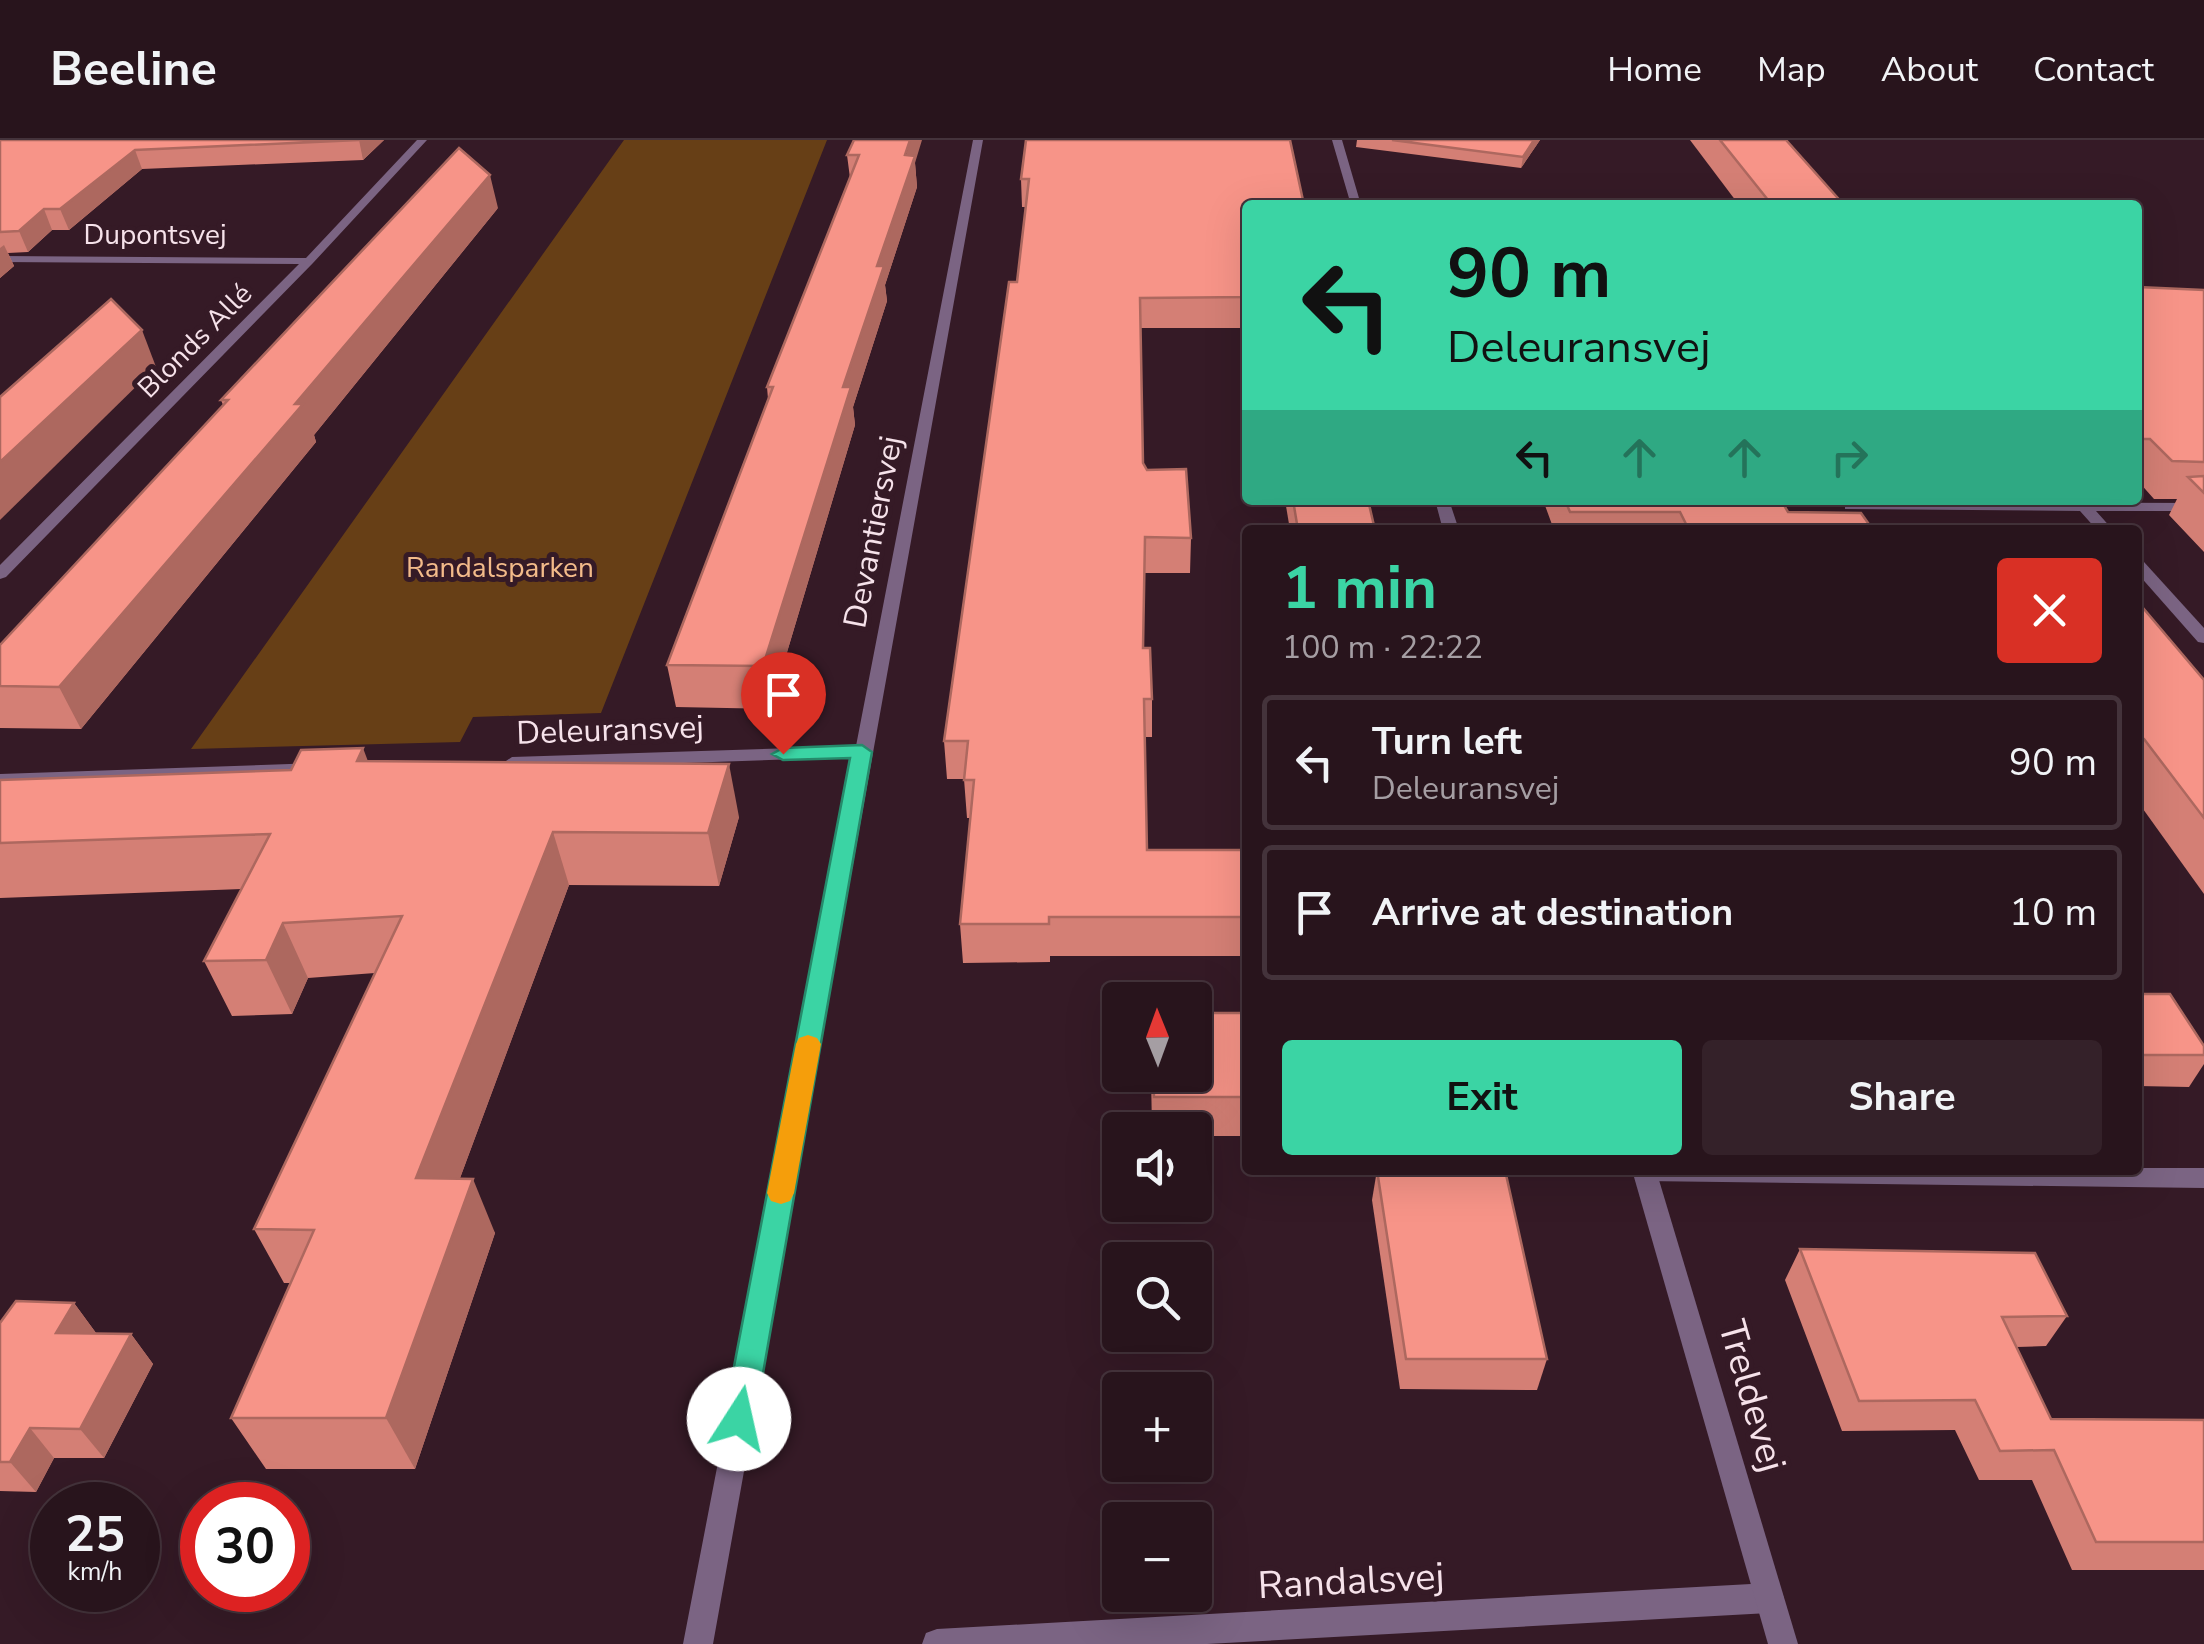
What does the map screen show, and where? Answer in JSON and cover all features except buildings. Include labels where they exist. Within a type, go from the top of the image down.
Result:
[{"type":"street","name":"Blonds Allé","points":[[0,574],[309,261],[422,140]]},
{"type":"street","name":"Devantiersvej","points":[[698,1644],[978,140]]},
{"type":"street","points":[[1336,140],[1354,200]]},
{"type":"street","name":"Dupontsvej","points":[[0,259],[309,261]]},
{"type":"street","points":[[1850,506],[2204,507]]},
{"type":"street","points":[[2084,506],[2101,525]]},
{"type":"street","points":[[2142,569],[2204,638]]},
{"type":"street","name":"Deleuransvej","points":[[486,764],[862,752]]},
{"type":"street","points":[[0,780],[329,769]]},
{"type":"street","name":"Treldevej","points":[[1645,1175],[1783,1644]]},
{"type":"street","points":[[1964,1175],[2204,1178]]},
{"type":"street","name":"Randalsvej","points":[[937,1644],[1769,1598]]},
{"type":"green space","name":"Randalsparken","points":[[624,140],[827,140],[601,713],[473,717],[460,742],[191,749]]},
{"type":"slow traffic","points":[[781,1193],[808,1044]]},
{"type":"route","points":[[739,1419],[862,752],[783,754]]}]
